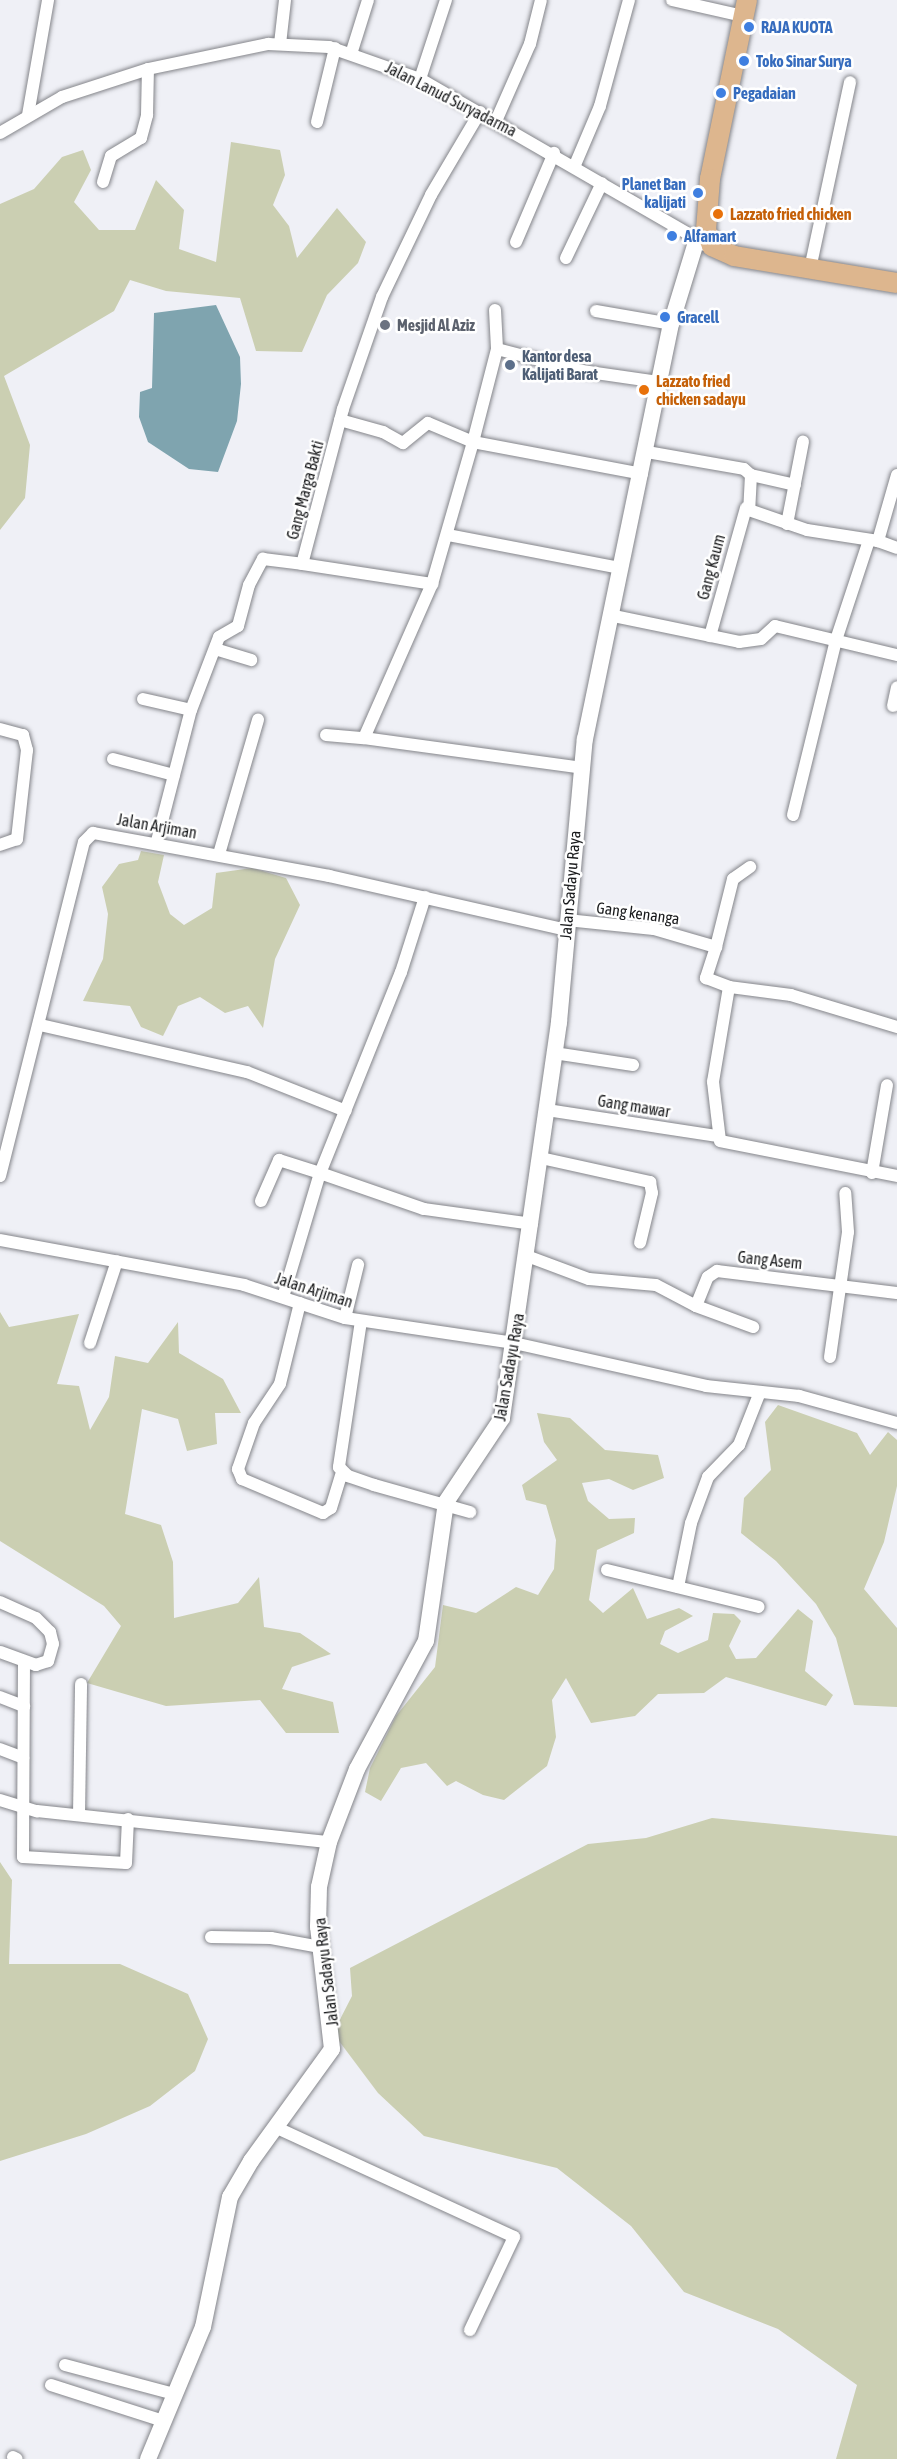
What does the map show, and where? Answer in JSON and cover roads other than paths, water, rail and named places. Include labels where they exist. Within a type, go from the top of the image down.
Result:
[{"type":"main road","points":[[745,8],[710,179],[704,242],[734,256],[897,283]]},
{"type":"street","points":[[28,115],[48,0]]},
{"type":"street","points":[[280,44],[285,0]]},
{"type":"street","points":[[352,51],[368,0]]},
{"type":"street","points":[[420,79],[446,0]]},
{"type":"street","points":[[496,121],[530,44],[541,0]]},
{"type":"street","points":[[574,165],[600,106],[630,0]]},
{"type":"street","points":[[672,0],[745,8]]},
{"type":"street","name":"Jalan Lanud Suryadarma","points":[[0,133],[28,115],[75,92],[148,69],[233,48],[280,44],[335,48],[352,51],[420,79],[555,153],[704,242]]},
{"type":"street","points":[[317,122],[335,48]]},
{"type":"street","points":[[103,182],[114,153],[134,146],[141,138],[147,115],[148,69]]},
{"type":"street","points":[[810,269],[850,81]]},
{"type":"street","name":"Gang Marga Bakti","points":[[432,584],[302,564],[340,420],[382,297],[408,240],[480,112]]},
{"type":"street","points":[[516,242],[555,153]]},
{"type":"street","points":[[566,258],[603,183]]},
{"type":"street","name":"Jalan Sadayu Raya","points":[[147,2459],[203,2327],[231,2197],[275,2127],[334,2043],[321,1947],[320,1887],[329,1842],[372,1737],[426,1641],[446,1502],[499,1427],[514,1343],[541,1158],[554,1053],[582,768],[609,615],[647,452],[658,382],[671,324],[704,242]]},
{"type":"street","points":[[364,738],[432,584],[448,535],[497,349],[495,309]]},
{"type":"street","points":[[596,311],[671,324]]},
{"type":"street","points":[[497,349],[552,365],[658,382]]},
{"type":"street","points":[[340,420],[407,444],[428,423],[473,442],[642,474]]},
{"type":"street","points":[[787,524],[803,442]]},
{"type":"street","points":[[647,452],[744,469],[751,475],[795,485]]},
{"type":"street","name":"Gang Kaum","points":[[710,636],[746,508],[751,475]]},
{"type":"street","points":[[793,815],[836,640],[897,475]]},
{"type":"street","points":[[746,508],[787,524],[873,540],[897,548]]},
{"type":"street","points":[[448,535],[620,568]]},
{"type":"street","points":[[157,842],[191,710],[222,633],[238,626],[249,585],[263,559],[302,564]]},
{"type":"street","points":[[609,615],[710,636],[754,642],[776,626],[895,655],[897,641]]},
{"type":"street","points":[[215,649],[251,660]]},
{"type":"street","points":[[893,706],[897,687]]},
{"type":"street","points":[[143,699],[191,710]]},
{"type":"street","points":[[219,854],[258,720]]},
{"type":"street","points":[[0,729],[23,735],[27,750],[17,839],[0,845]]},
{"type":"street","points":[[326,735],[364,738],[582,768]]},
{"type":"street","points":[[113,759],[174,775]]},
{"type":"street","name":"Jalan Arjiman","points":[[0,1176],[87,836],[99,833],[157,842],[566,925]]},
{"type":"street","points":[[750,867],[733,879],[706,978],[729,987],[791,995],[897,1027]]},
{"type":"street","points":[[283,1297],[321,1173],[425,897]]},
{"type":"street","name":"Gang kenanga","points":[[566,925],[654,929],[716,947]]},
{"type":"street","points":[[716,1136],[713,1082],[729,987]]},
{"type":"street","points":[[40,1025],[247,1072],[346,1111]]},
{"type":"street","points":[[554,1053],[633,1065]]},
{"type":"street","points":[[872,1173],[887,1085]]},
{"type":"street","name":"Gang mawar","points":[[547,1110],[716,1136],[723,1142],[872,1173],[897,1176]]},
{"type":"street","points":[[541,1158],[650,1182],[652,1193],[640,1244]]},
{"type":"street","points":[[261,1201],[279,1160],[424,1209],[532,1224]]},
{"type":"street","points":[[830,1357],[848,1232],[845,1193]]},
{"type":"street","name":"Jalan Arjiman","points":[[0,1240],[244,1285],[345,1318],[514,1343],[706,1386],[810,1399],[897,1423]]},
{"type":"street","points":[[527,1256],[590,1279],[656,1285],[696,1306],[753,1327]]},
{"type":"street","points":[[90,1343],[117,1261]]},
{"type":"street","points":[[345,1318],[358,1265]]},
{"type":"street","name":"Gang Asem","points":[[696,1306],[708,1277],[717,1271],[842,1284],[897,1293]]},
{"type":"street","points":[[300,1303],[280,1384],[254,1423],[238,1469],[242,1479],[323,1513],[331,1508],[342,1472],[338,1461],[361,1321]]},
{"type":"street","points":[[678,1587],[691,1523],[708,1477],[739,1445],[760,1392]]},
{"type":"street","points":[[342,1472],[374,1485],[446,1502],[470,1512]]},
{"type":"street","points":[[607,1570],[759,1607]]},
{"type":"street","points":[[0,1602],[36,1618],[50,1632],[53,1644],[48,1661],[36,1665],[0,1652]]},
{"type":"street","points":[[24,1662],[23,1857],[126,1863],[128,1819]]},
{"type":"street","points":[[79,1815],[81,1684]]},
{"type":"street","points":[[0,1697],[24,1706]]},
{"type":"street","points":[[0,1749],[23,1758]]},
{"type":"street","points":[[0,1800],[22,1809],[329,1842]]},
{"type":"street","points":[[212,1937],[271,1938],[321,1947]]},
{"type":"street","points":[[275,2127],[514,2237],[470,2330]]},
{"type":"street","points":[[65,2365],[174,2394]]},
{"type":"street","points":[[51,2385],[163,2421]]},
{"type":"water","points":[[216,305],[240,357],[241,384],[237,421],[218,472],[189,469],[148,442],[139,417],[140,392],[152,388],[154,313]]},
{"type":"place","name":"RAJA KUOTA","points":[[749,27]]},
{"type":"place","name":"Toko Sinar Surya","points":[[744,61]]},
{"type":"place","name":"Pegadaian","points":[[721,93]]},
{"type":"place","name":"Planet Ban kalijati","points":[[698,193]]},
{"type":"place","name":"Lazzato fried chicken","points":[[718,214]]},
{"type":"place","name":"Alfamart","points":[[672,236]]},
{"type":"place","name":"Gracell","points":[[665,317]]},
{"type":"place","name":"Mesjid Al Aziz","points":[[385,325]]},
{"type":"place","name":"Kantor desa Kalijati Barat","points":[[510,365]]},
{"type":"place","name":"Lazzato fried chicken sadayu","points":[[644,390]]}]
